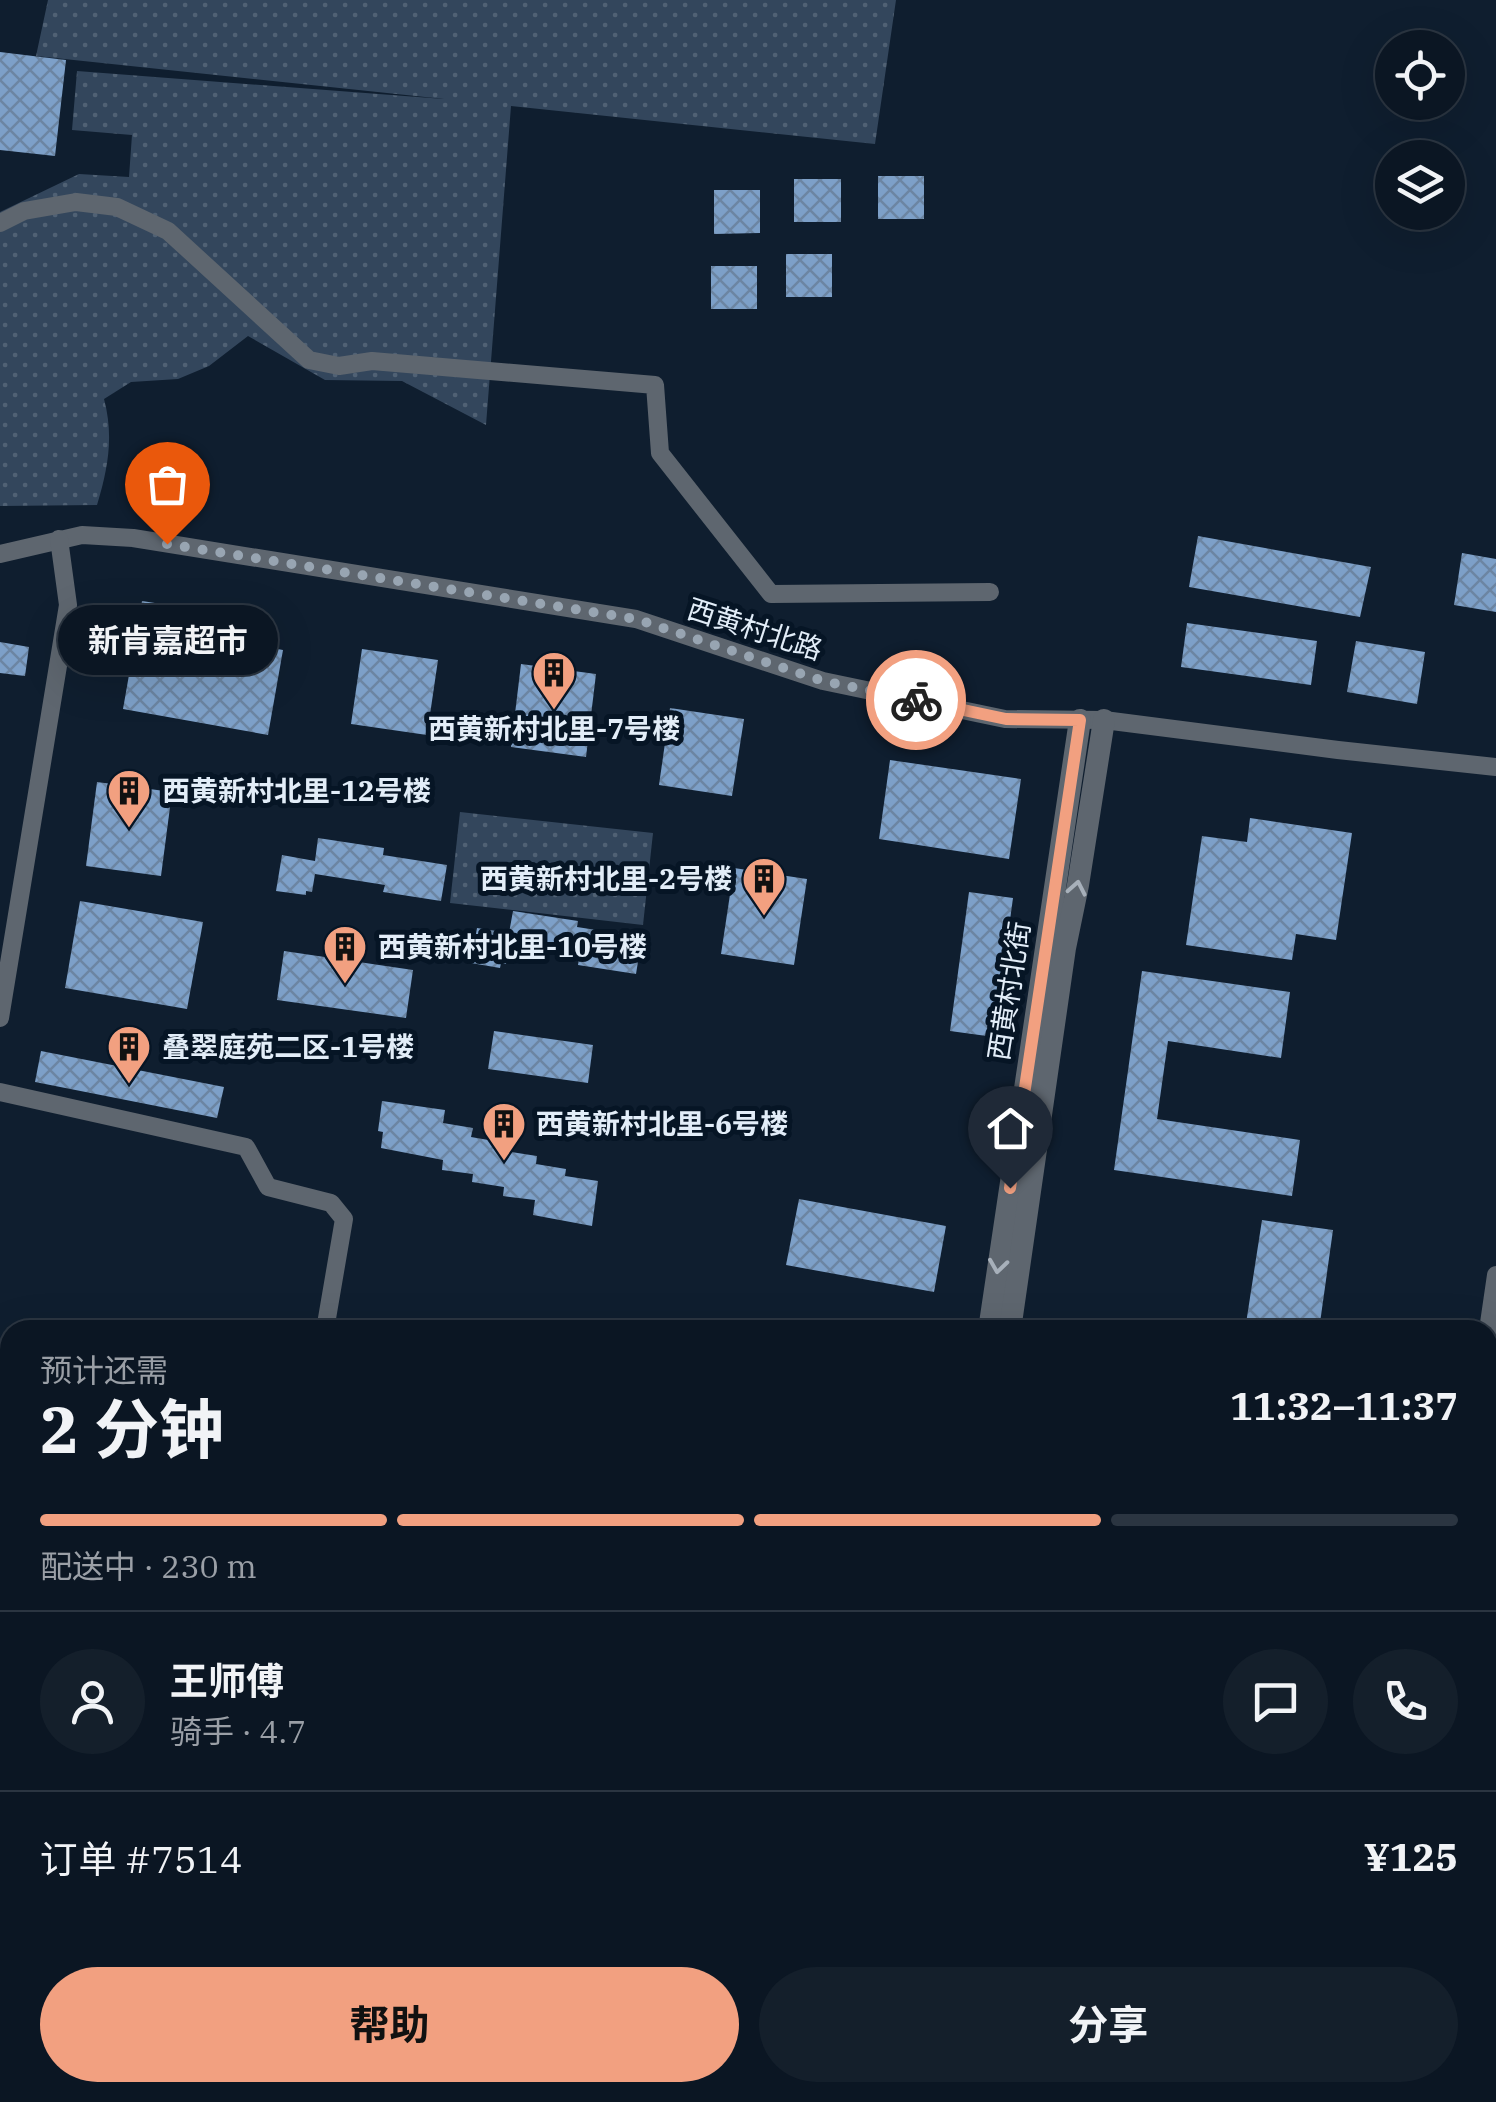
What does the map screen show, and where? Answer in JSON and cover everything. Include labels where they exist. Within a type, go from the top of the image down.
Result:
[{"type":"street","points":[[0,223],[24,211],[76,202],[117,207],[168,231],[308,360],[339,366],[372,360],[655,385],[660,454],[771,594],[990,592]]},
{"type":"street","name":"西黄村北路","points":[[0,554],[82,535],[132,538],[636,619],[823,681],[1006,719],[1104,720],[1496,767]]},
{"type":"street","points":[[0,1018],[68,606],[59,539]]},
{"type":"street","name":"西黄村北街","points":[[990,1320],[1080,720]]},
{"type":"street","name":"西黄村北街","points":[[1011,1320],[1065,948],[1104,720]]},
{"type":"street","points":[[0,1092],[246,1147],[268,1187],[331,1203],[344,1219],[328,1320]]},
{"type":"street","points":[[1489,1320],[1496,1275]]},
{"type":"shaded area","points":[[48,0],[896,0],[875,144],[511,106],[486,425],[402,381],[325,380],[248,336],[209,366],[178,379],[131,382],[104,399],[108,452],[97,505],[0,506],[0,212],[79,174],[129,177],[132,135],[72,130],[77,71],[444,99],[36,56]]},
{"type":"shaded area","points":[[460,812],[653,833],[643,925],[450,903]]},
{"type":"building","points":[[0,52],[66,60],[55,156],[0,150]]},
{"type":"building","points":[[878,176],[924,176],[924,219],[878,219]]},
{"type":"building","points":[[794,179],[841,179],[841,222],[794,222]]},
{"type":"building","points":[[714,190],[760,190],[760,233],[714,234]]},
{"type":"building","points":[[786,254],[832,254],[832,297],[786,297]]},
{"type":"building","points":[[711,266],[757,266],[757,309],[711,309]]},
{"type":"building","points":[[1198,536],[1371,567],[1360,617],[1189,587]]},
{"type":"building","points":[[1462,553],[1496,559],[1496,612],[1454,605]]},
{"type":"building","points":[[142,601],[200,610],[195,634],[283,650],[268,735],[123,709]]},
{"type":"building","points":[[1187,623],[1317,641],[1311,685],[1181,667]]},
{"type":"building","points":[[1356,641],[1425,652],[1417,704],[1347,692]]},
{"type":"building","points":[[0,642],[29,647],[25,676],[0,673]]},
{"type":"building","points":[[362,649],[438,660],[427,735],[351,724]]},
{"type":"building","name":"西黄新村北里-7号楼","points":[[521,664],[596,674],[586,757],[511,747]]},
{"type":"building","points":[[670,708],[744,719],[732,796],[659,785]]},
{"type":"building","points":[[890,760],[1021,779],[1009,859],[879,839]]},
{"type":"building","name":"西黄新村北里-12号楼","points":[[97,782],[172,792],[161,876],[86,866]]},
{"type":"building","points":[[1250,818],[1352,833],[1336,940],[1296,934],[1292,960],[1186,945],[1202,836],[1247,842]]},
{"type":"building","points":[[318,838],[384,848],[383,855],[447,865],[441,901],[383,892],[385,885],[315,874],[312,892],[306,891],[306,895],[276,891],[282,855],[315,861]]},
{"type":"building","name":"西黄新村北里-2号楼","points":[[734,868],[807,879],[794,965],[721,954]]},
{"type":"building","points":[[969,892],[1013,898],[994,1037],[950,1031]]},
{"type":"building","points":[[80,901],[203,922],[187,1009],[65,988]]},
{"type":"building","points":[[513,911],[578,921],[577,927],[642,937],[636,974],[578,965],[579,957],[509,947],[506,964],[501,963],[500,968],[471,963],[477,928],[509,933]]},
{"type":"building","name":"西黄新村北里-10号楼","points":[[284,951],[413,970],[406,1018],[277,1000]]},
{"type":"building","points":[[1142,971],[1290,992],[1281,1058],[1168,1041],[1157,1119],[1300,1140],[1292,1196],[1114,1170]]},
{"type":"building","name":"西黄新村北里-6号楼","points":[[494,1031],[593,1045],[588,1083],[488,1069]]},
{"type":"building","name":"叠翠庭苑二区-1号楼","points":[[41,1051],[224,1087],[217,1118],[35,1082]]},
{"type":"building","name":"西黄新村北里-6号楼","points":[[382,1101],[445,1110],[443,1123],[473,1128],[471,1137],[506,1143],[504,1151],[537,1156],[536,1164],[566,1169],[565,1176],[598,1181],[592,1226],[533,1215],[535,1200],[503,1196],[504,1187],[472,1182],[473,1174],[442,1170],[443,1160],[381,1148],[383,1132],[378,1131]]},
{"type":"building","points":[[799,1199],[946,1226],[934,1292],[786,1265]]},
{"type":"building","points":[[1262,1220],[1333,1230],[1320,1320],[1247,1320]]},
{"type":"way so far","points":[[167,544],[636,619],[823,681],[916,700]]},
{"type":"place","name":"新肯嘉超市","points":[[167,544]]},
{"type":"place","name":"西黄新村北里-7号楼","points":[[554,711]]},
{"type":"place","name":"西黄新村北里-12号楼","points":[[129,829]]},
{"type":"place","name":"西黄新村北里-2号楼","points":[[764,917]]},
{"type":"place","name":"西黄新村北里-10号楼","points":[[345,985]]},
{"type":"place","name":"叠翠庭苑二区-1号楼","points":[[129,1085]]},
{"type":"place","name":"西黄新村北里-6号楼","points":[[504,1162]]},
{"type":"route","points":[[916,700],[1006,719],[1080,720],[1010,1188]]}]
